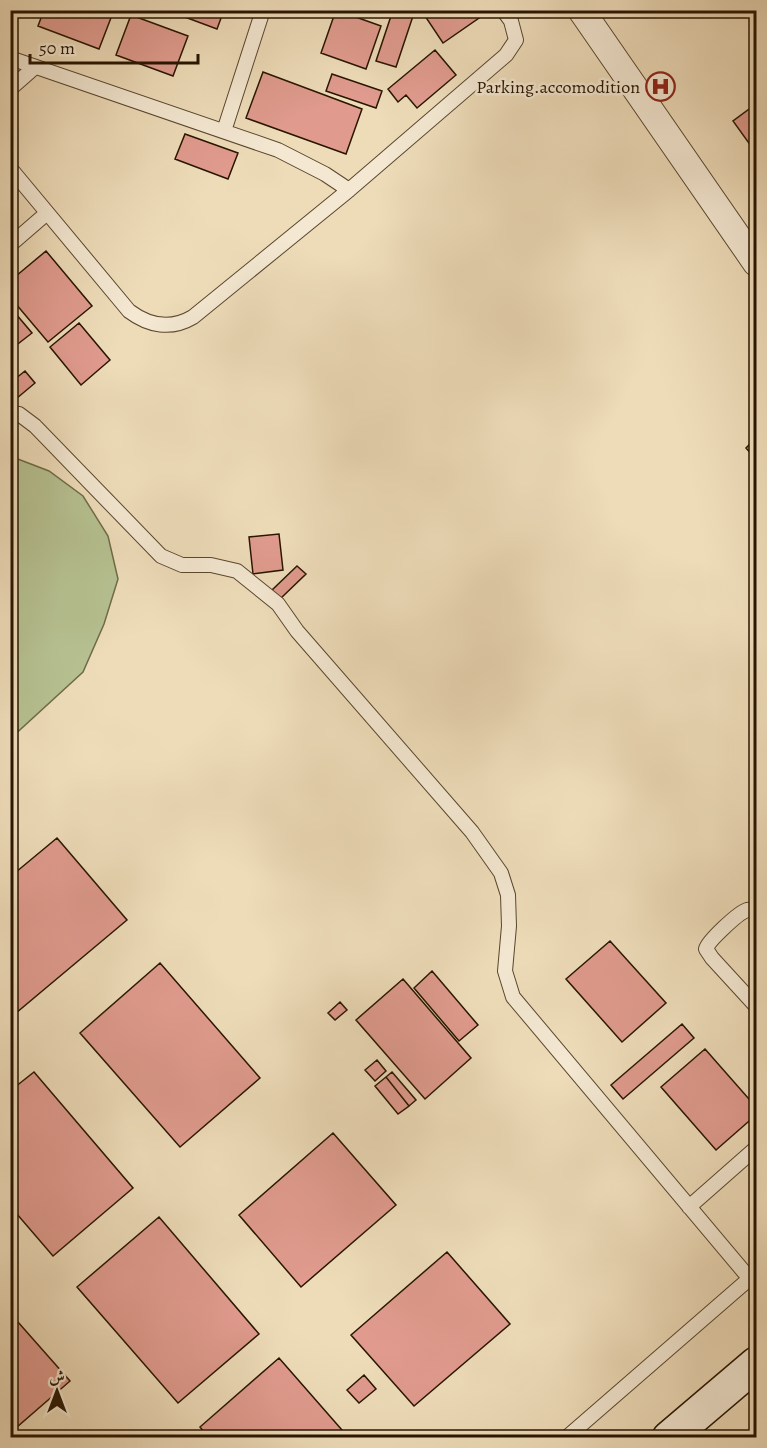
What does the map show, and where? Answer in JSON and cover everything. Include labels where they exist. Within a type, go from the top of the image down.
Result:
[{"type":"street","points":[[581,10],[756,263]]},
{"type":"street","points":[[669,1437],[756,1364]]},
{"type":"lane","points":[[224,131],[263,10]]},
{"type":"lane","points":[[10,168],[129,311],[149,323],[172,325],[183,323],[349,190],[506,55],[516,40],[511,21],[503,10]]},
{"type":"lane","points":[[10,58],[224,131],[299,160],[349,190]]},
{"type":"lane","points":[[10,89],[34,67]]},
{"type":"lane","points":[[10,245],[48,213]]},
{"type":"lane","points":[[10,413],[20,414],[35,426],[161,556],[182,565],[210,565],[237,570],[278,604],[297,631],[472,832],[501,873],[508,895],[509,926],[506,971],[513,997],[689,1207],[753,1276],[566,1437]]},
{"type":"lane","points":[[756,910],[747,910],[740,914],[711,941],[706,950],[756,1006]]},
{"type":"lane","points":[[689,1207],[756,1148]]},
{"type":"green space","points":[[10,456],[49,471],[83,496],[108,536],[118,579],[104,624],[83,672],[11,738]]},
{"type":"building","points":[[44,10],[114,10],[99,49],[38,26]]},
{"type":"building","points":[[166,10],[224,10],[217,29]]},
{"type":"building","points":[[336,10],[381,26],[366,69],[321,53]]},
{"type":"building","points":[[393,10],[413,16],[396,67],[376,61]]},
{"type":"building","points":[[421,10],[474,10],[479,18],[443,43]]},
{"type":"building","points":[[131,15],[188,36],[173,76],[116,55]]},
{"type":"building","points":[[435,50],[456,75],[417,108],[406,95],[398,102],[388,89]]},
{"type":"building","points":[[263,72],[362,109],[346,154],[246,118]]},
{"type":"building","points":[[332,74],[382,91],[376,108],[326,91]]},
{"type":"building","points":[[756,104],[756,153],[733,121]]},
{"type":"building","points":[[185,134],[238,153],[228,179],[175,159]]},
{"type":"building","points":[[46,251],[92,306],[48,342],[10,297],[10,281]]},
{"type":"building","points":[[10,307],[32,333],[10,350]]},
{"type":"building","points":[[79,323],[110,360],[81,385],[50,347]]},
{"type":"building","points":[[25,371],[35,383],[10,404],[10,383]]},
{"type":"building","points":[[756,438],[756,459],[746,448]]},
{"type":"building","points":[[279,534],[283,570],[253,574],[249,537]]},
{"type":"building","points":[[297,566],[306,574],[280,599],[271,591]]},
{"type":"building","points":[[57,838],[127,920],[10,1018],[10,877]]},
{"type":"building","points":[[610,941],[666,1003],[622,1042],[566,979]]},
{"type":"building","points":[[160,963],[260,1078],[180,1147],[80,1033]]},
{"type":"building","points":[[432,971],[478,1025],[459,1041],[414,988]]},
{"type":"building","points":[[403,979],[471,1058],[425,1099],[356,1020]]},
{"type":"building","points":[[340,1002],[347,1010],[335,1020],[328,1013]]},
{"type":"building","points":[[682,1024],[694,1038],[623,1099],[611,1085]]},
{"type":"building","points":[[705,1049],[756,1107],[756,1115],[716,1150],[661,1087]]},
{"type":"building","points":[[377,1060],[386,1071],[375,1081],[365,1070]]},
{"type":"building","points":[[34,1072],[133,1188],[53,1256],[10,1206],[10,1091]]},
{"type":"building","points":[[392,1072],[416,1100],[409,1106],[386,1077]]},
{"type":"building","points":[[386,1077],[409,1106],[398,1114],[375,1086]]},
{"type":"building","points":[[333,1133],[396,1205],[301,1287],[239,1215]]},
{"type":"building","points":[[159,1217],[259,1334],[178,1403],[77,1287]]},
{"type":"building","points":[[447,1252],[510,1324],[414,1406],[351,1335]]},
{"type":"building","points":[[10,1313],[70,1381],[10,1433]]},
{"type":"building","points":[[279,1358],[349,1438],[209,1438],[200,1427]]},
{"type":"building","points":[[364,1375],[376,1389],[359,1403],[347,1390]]},
{"type":"place","name":"Parking.accomodition","points":[[661,87]]}]
